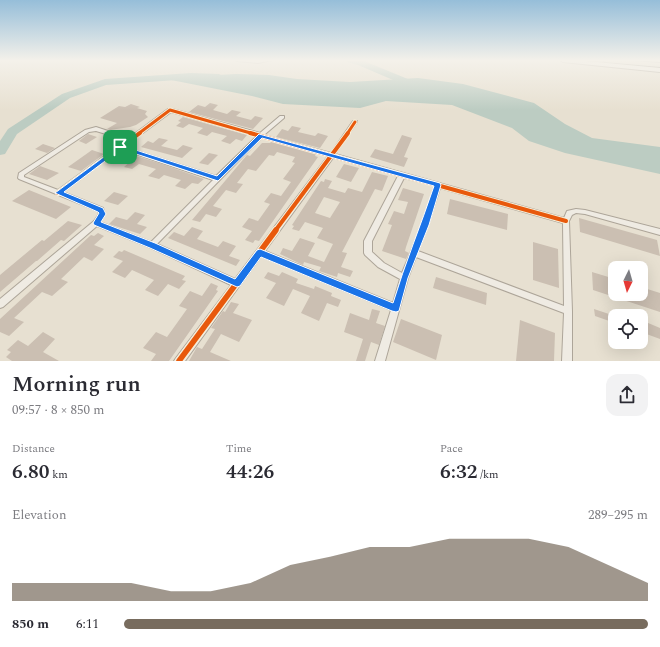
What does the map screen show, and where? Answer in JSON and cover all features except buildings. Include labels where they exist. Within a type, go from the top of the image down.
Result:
[{"type":"street","points":[[58,193],[170,110],[566,221]]},
{"type":"street","points":[[152,245],[282,117]]},
{"type":"street","points":[[179,361],[355,122]]},
{"type":"street","points":[[0,304],[96,223],[102,214],[101,210],[21,178],[21,174],[87,131],[96,129],[130,140]]},
{"type":"street","points":[[120,147],[218,179]]},
{"type":"street","points":[[402,175],[368,241],[368,253],[381,265],[404,278]]},
{"type":"street","points":[[380,361],[404,278],[438,185]]},
{"type":"street","points":[[567,361],[568,311],[566,221],[569,213],[576,211],[585,212],[660,232]]},
{"type":"street","points":[[96,223],[152,245],[237,284]]},
{"type":"street","points":[[260,252],[396,308]]},
{"type":"street","points":[[414,253],[568,311]]},
{"type":"shaded area","points":[[282,77],[350,82],[418,78],[463,84],[534,103],[565,124],[592,138],[660,147],[660,174],[565,153],[529,141],[512,128],[452,105],[386,101],[360,108],[283,104],[252,96],[161,78]]},
{"type":"waterway","points":[[0,151],[12,132],[66,96],[105,82],[179,77]]},
{"type":"waterway","points":[[215,77],[219,77]]},
{"type":"waterway","points":[[394,77],[416,86]]},
{"type":"cycle path","points":[[58,193],[170,110],[566,221]]},
{"type":"cycle path","points":[[179,361],[355,122]]},
{"type":"route","points":[[261,136],[438,185],[425,225],[404,278],[396,308],[260,252],[237,284],[152,245],[96,223],[102,214],[101,210],[58,193],[120,147],[218,179],[261,136]]}]
